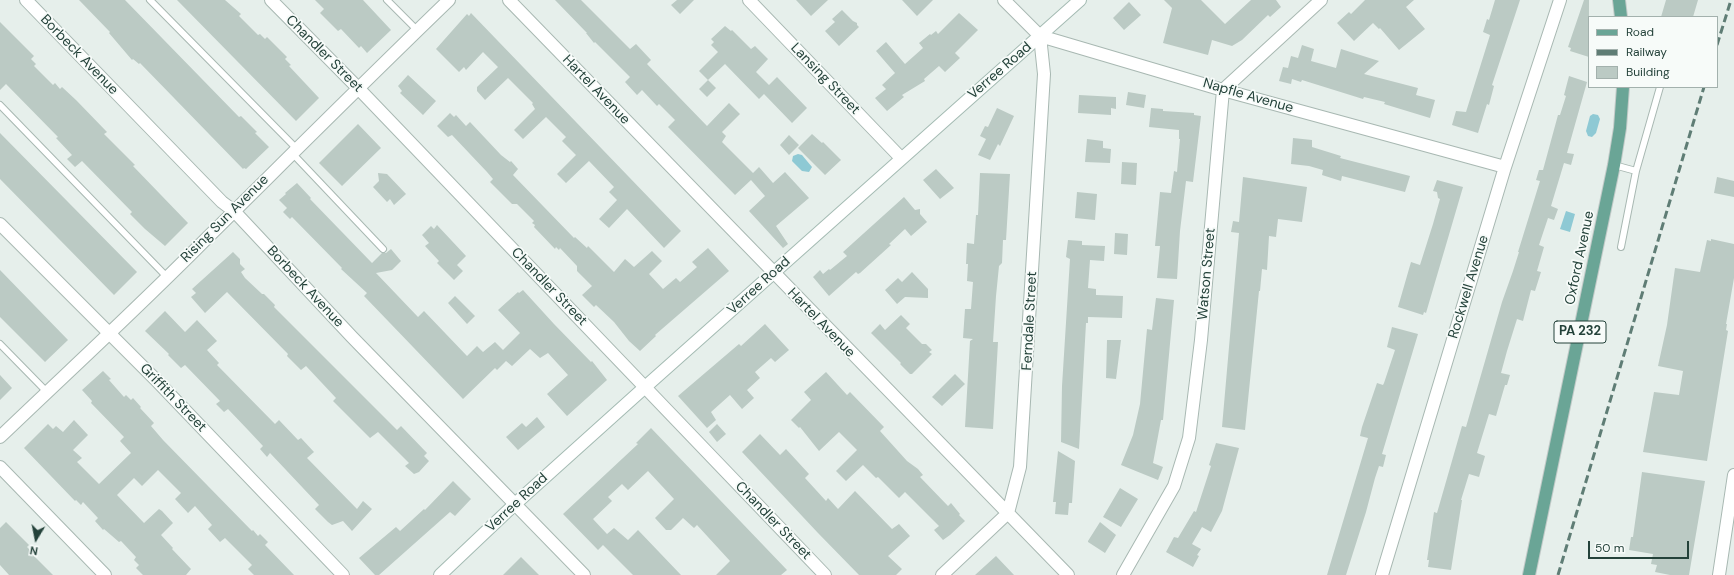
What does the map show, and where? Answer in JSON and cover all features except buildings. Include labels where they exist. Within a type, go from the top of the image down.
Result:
[{"type":"main road","points":[[1619,0],[1621,16]]},
{"type":"main road","name":"Oxford Avenue","points":[[1529,575],[1614,165],[1620,128],[1624,88]]},
{"type":"street","name":"Borbeck Avenue","points":[[26,0],[222,202],[234,211],[347,332],[584,575]]},
{"type":"street","name":"Chandler Street","points":[[272,0],[359,89],[644,388],[826,575]]},
{"type":"street","name":"Rising Sun Avenue","points":[[0,437],[234,211],[294,150],[359,89],[449,0]]},
{"type":"street","name":"Hartel Avenue","points":[[509,0],[1068,575]]},
{"type":"street","name":"Lansing Street","points":[[749,0],[901,158]]},
{"type":"street","name":"Napfle Avenue","points":[[1004,0],[1040,36],[1223,90],[1505,167]]},
{"type":"street","name":"Verree Road","points":[[440,575],[515,504],[644,388],[1080,0]]},
{"type":"street","points":[[1223,90],[1321,0]]},
{"type":"street","name":"Rockwell Avenue","points":[[1382,575],[1505,167],[1560,0]]},
{"type":"street","name":"Ferndale Street","points":[[1008,514],[1020,467],[1027,373],[1044,74],[1040,36]]},
{"type":"street","name":"Watson Street","points":[[1123,575],[1174,486],[1189,438],[1201,340],[1223,90]]},
{"type":"street","name":"Griffith Street","points":[[0,224],[157,381],[343,575]]},
{"type":"street","points":[[0,467],[105,575]]},
{"type":"street","points":[[1719,575],[1734,475]]},
{"type":"street","points":[[942,575],[1008,514]]},
{"type":"lane","points":[[150,0],[294,150],[383,249]]},
{"type":"lane","points":[[388,0],[417,30]]},
{"type":"lane","points":[[1621,247],[1636,171],[1660,88]]},
{"type":"lane","points":[[0,105],[167,276]]},
{"type":"lane","points":[[1614,165],[1636,171]]},
{"type":"lane","points":[[0,344],[47,392]]},
{"type":"water","points":[[1593,114],[1598,115],[1600,119],[1596,133],[1592,137],[1588,136],[1586,131],[1590,116]]},
{"type":"water","points":[[798,154],[802,155],[812,167],[809,172],[802,171],[792,161],[793,156]]},
{"type":"water","points":[[1566,211],[1575,214],[1570,232],[1560,229]]},
{"type":"railway","points":[[1718,42],[1731,0]]},
{"type":"railway","points":[[1558,575],[1704,88]]}]
